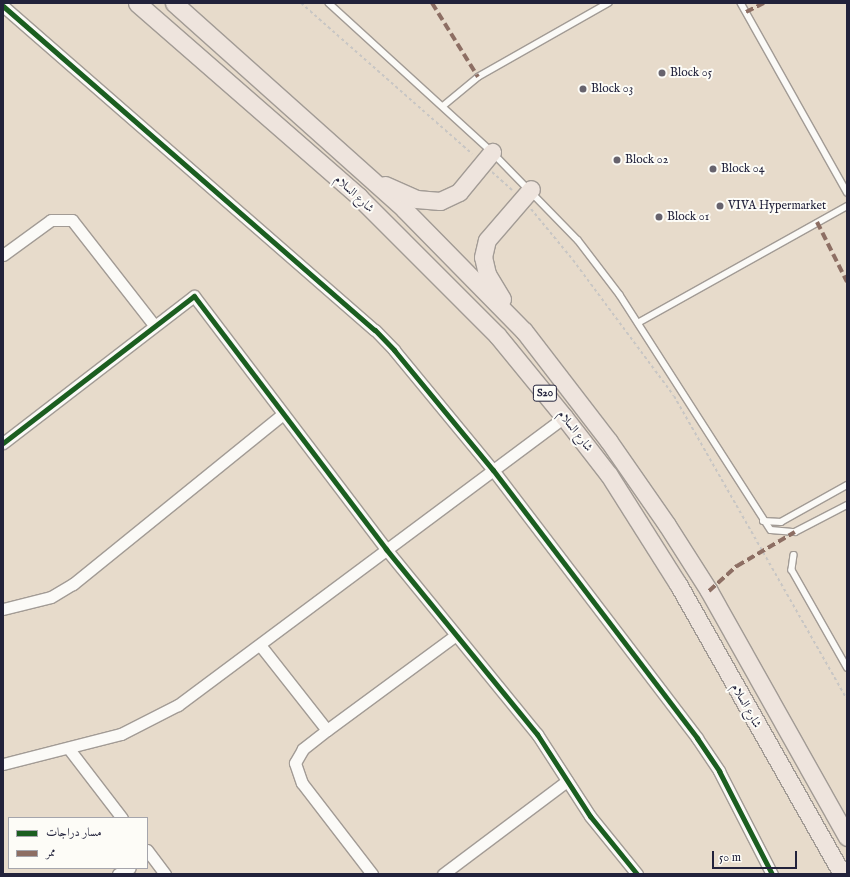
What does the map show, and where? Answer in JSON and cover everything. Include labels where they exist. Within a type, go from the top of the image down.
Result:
[{"type":"main road","name":"شارع السلام","points":[[137,3],[359,197],[497,335],[564,417],[608,475],[678,584],[842,874]]},
{"type":"main road","name":"شارع السلام","points":[[174,3],[370,178],[524,330],[608,440],[667,525],[847,837]]},
{"type":"main road","points":[[370,178],[416,199],[440,201],[459,192],[487,157]]},
{"type":"main road","points":[[524,330],[487,274],[483,257],[487,240],[526,194]]},
{"type":"street","points":[[3,6],[375,330],[493,470],[697,738],[719,771],[772,874]]},
{"type":"street","points":[[3,255],[51,220],[72,220],[154,326]]},
{"type":"street","points":[[3,443],[194,296],[386,549],[537,734],[567,781],[637,874]]},
{"type":"street","points":[[3,608],[51,598],[73,584],[283,414]]},
{"type":"street","points":[[3,764],[69,749],[121,734],[161,715],[260,645],[564,417]]},
{"type":"street","points":[[372,874],[302,783],[295,764],[303,749],[456,635]]},
{"type":"street","points":[[260,645],[327,730]]},
{"type":"street","points":[[69,749],[121,817]]},
{"type":"street","points":[[443,874],[567,781]]},
{"type":"street","points":[[149,855],[165,874]]},
{"type":"street","points":[[118,874],[128,869]]},
{"type":"lane","points":[[329,3],[443,106],[487,157],[578,240],[638,323],[763,521],[771,530],[795,532],[847,505]]},
{"type":"lane","points":[[443,106],[478,77],[608,3]]},
{"type":"lane","points":[[741,3],[847,192]]},
{"type":"lane","points":[[638,323],[847,206]]},
{"type":"lane","points":[[763,521],[781,522],[847,485]]},
{"type":"lane","points":[[794,555],[792,570],[847,667]]},
{"type":"path","points":[[301,3],[487,157],[526,194],[674,396],[847,699]]},
{"type":"marked path","points":[[432,3],[478,77]]},
{"type":"marked path","points":[[746,12],[764,3]]},
{"type":"marked path","points":[[817,222],[847,282]]},
{"type":"marked path","points":[[709,591],[737,566],[795,532]]},
{"type":"cycle path","points":[[3,6],[375,330],[394,350],[493,470],[697,738],[719,771],[772,874]]},
{"type":"cycle path","points":[[3,443],[194,296],[386,549],[537,734],[590,816],[637,874]]},
{"type":"place","name":"Block 05","points":[[662,73]]},
{"type":"place","name":"Block 03","points":[[583,89]]},
{"type":"place","name":"Block 02","points":[[617,160]]},
{"type":"place","name":"Block 04","points":[[713,169]]},
{"type":"place","name":"VIVA Hypermarket","points":[[720,206]]},
{"type":"place","name":"Block 01","points":[[659,217]]}]
